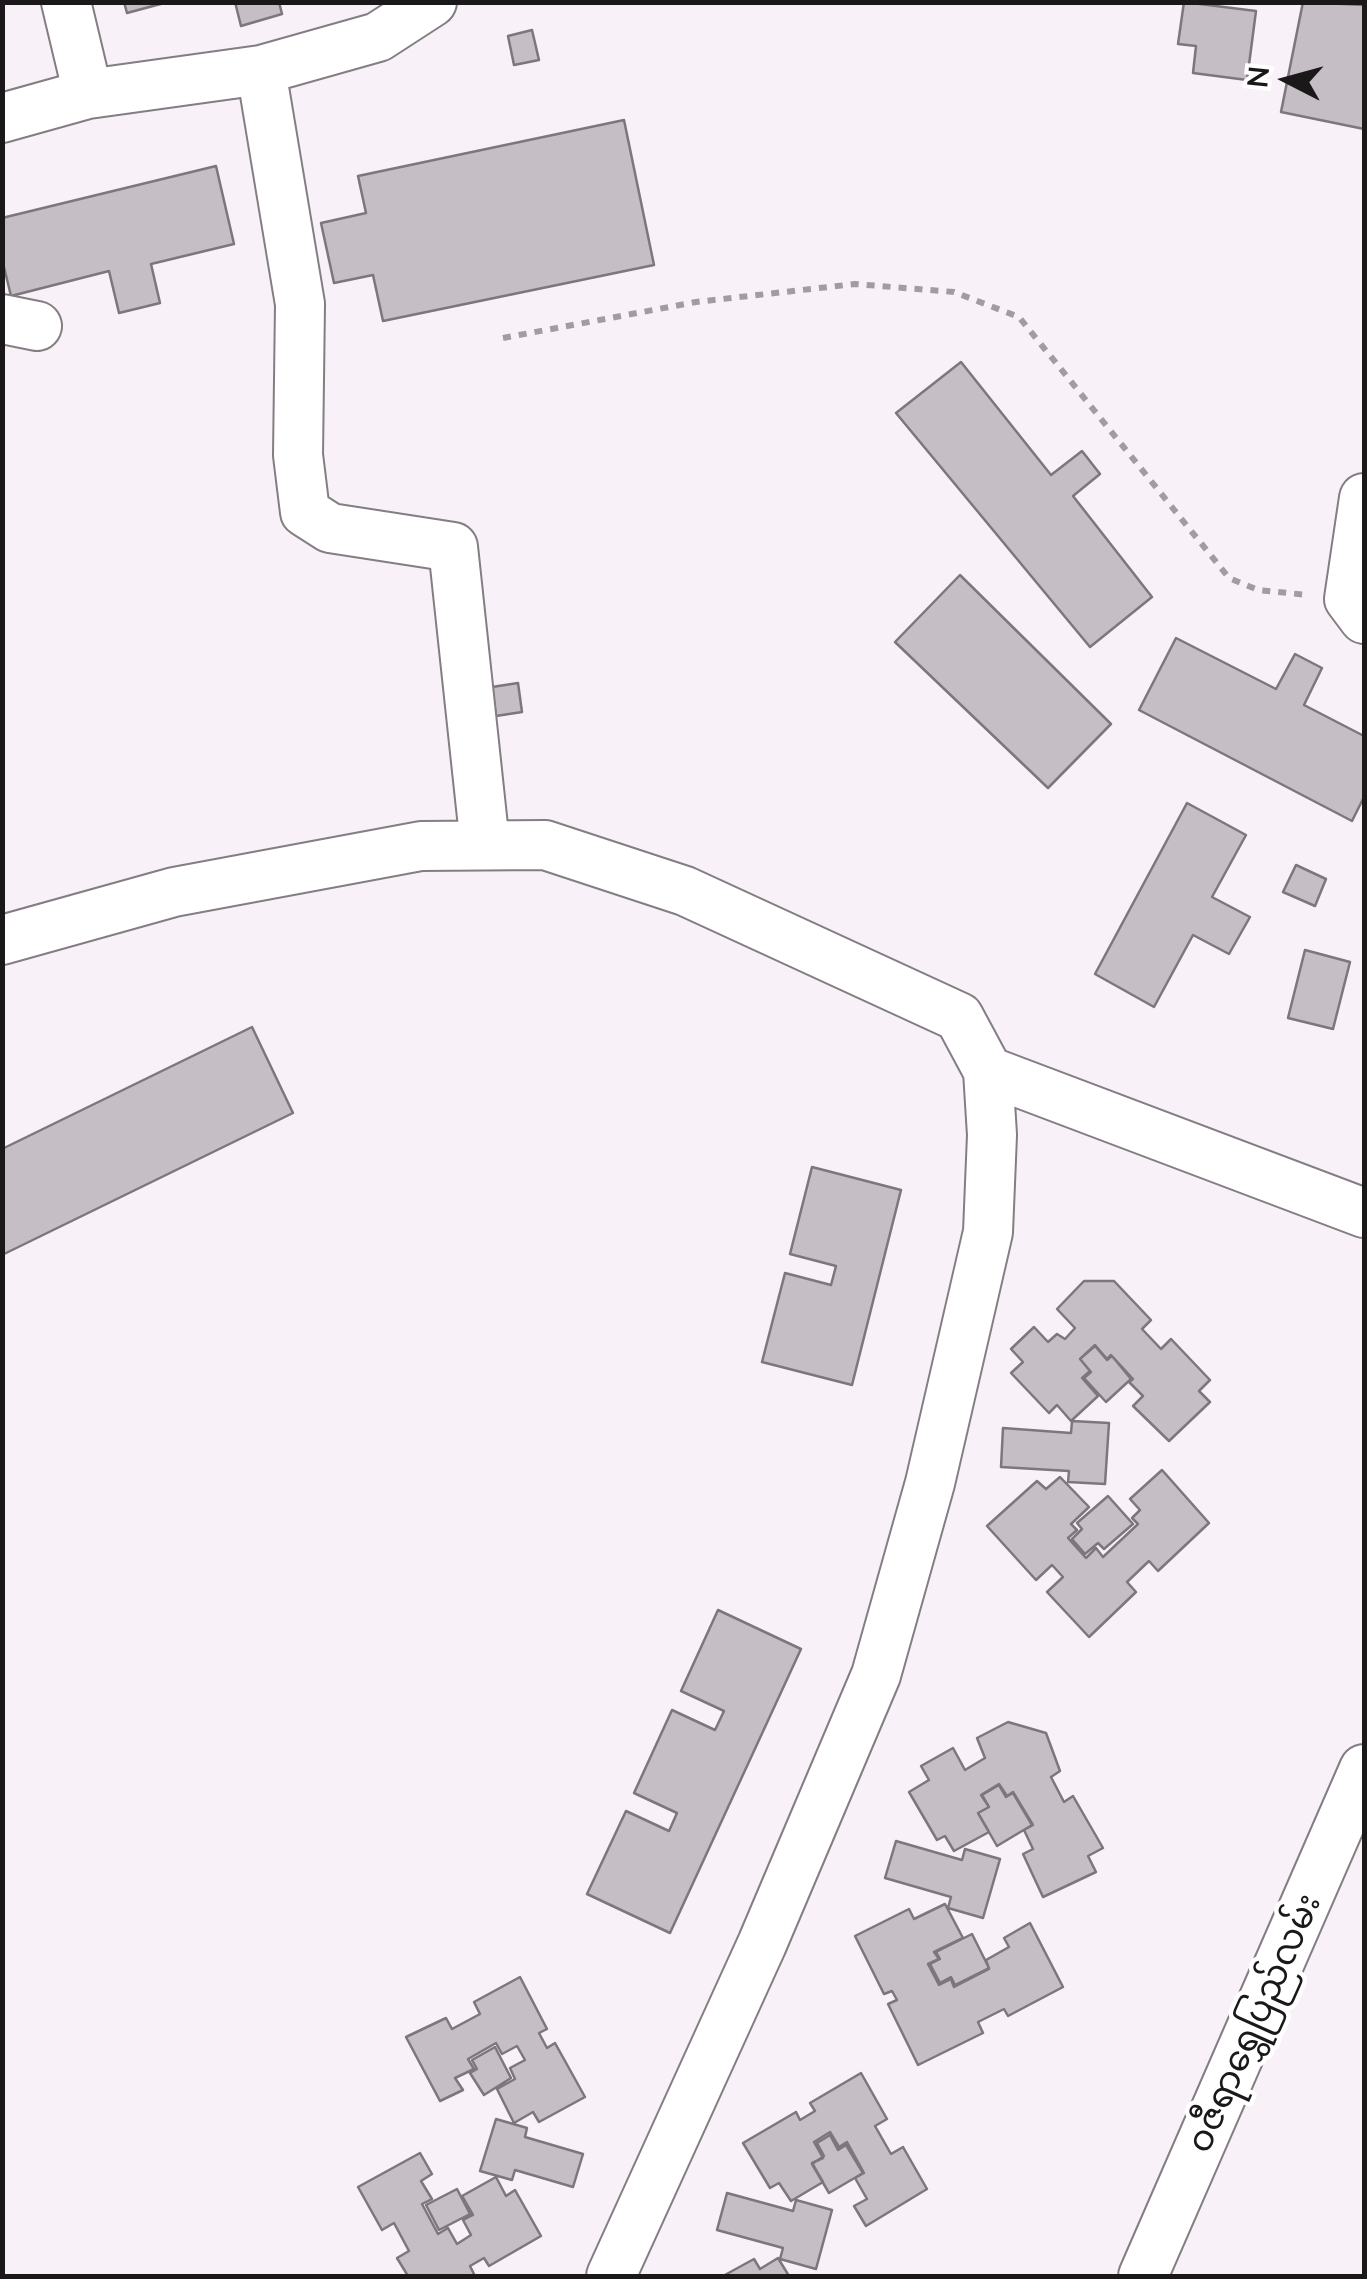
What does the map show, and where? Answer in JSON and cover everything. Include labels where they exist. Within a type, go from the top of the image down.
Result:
[{"type":"street","points":[[66,2],[88,94]]},
{"type":"street","points":[[2,118],[88,94],[261,70],[378,37],[432,2]]},
{"type":"street","points":[[261,70],[300,304],[298,455],[304,512],[330,528],[453,547],[485,846]]},
{"type":"street","points":[[1357,609],[1364,498]]},
{"type":"street","points":[[2,940],[193,889],[421,846],[545,844],[686,891],[959,1017],[988,1071],[992,1135],[988,1232],[930,1483],[876,1675],[762,1944],[611,2276]]},
{"type":"street","points":[[988,1071],[1362,1202]]},
{"type":"street","name":"ဝဇီရာရွှေပြည်လမ်း","points":[[1144,2276],[1364,1769]]},
{"type":"path","points":[[503,338],[696,302],[854,284],[954,292],[1020,317],[1229,578],[1258,590],[1357,609]]},
{"type":"building","points":[[124,2],[168,2],[127,13]]},
{"type":"building","points":[[235,2],[279,2],[282,14],[241,26]]},
{"type":"building","points":[[1184,2],[1256,11],[1247,80],[1193,73],[1196,46],[1178,44]]},
{"type":"building","points":[[1303,2],[1364,5],[1364,129],[1281,112]]},
{"type":"building","points":[[532,30],[539,60],[514,65],[508,36]]},
{"type":"building","points":[[624,120],[654,265],[383,321],[373,275],[334,283],[321,223],[366,213],[358,176]]},
{"type":"building","points":[[216,166],[234,244],[151,264],[160,303],[119,313],[109,271],[11,296],[2,259],[2,218]]},
{"type":"building","points":[[961,362],[1051,475],[1082,451],[1100,474],[1073,496],[1152,597],[1090,647],[896,413]]},
{"type":"building","points":[[960,575],[1111,724],[1048,788],[895,642]]},
{"type":"building","points":[[1176,638],[1276,689],[1295,654],[1322,668],[1304,705],[1364,736],[1364,797],[1352,821],[1139,710]]},
{"type":"building","points":[[518,683],[522,712],[496,716],[492,687]]},
{"type":"building","points":[[1187,803],[1246,835],[1212,897],[1250,917],[1229,954],[1193,935],[1154,1007],[1095,974]]},
{"type":"building","points":[[1296,865],[1326,879],[1315,906],[1283,892]]},
{"type":"building","points":[[1305,950],[1350,962],[1333,1029],[1288,1018]]},
{"type":"building","points":[[252,1027],[293,1113],[2,1255],[2,1149]]},
{"type":"building","points":[[812,1167],[901,1190],[852,1385],[762,1362],[785,1273],[831,1285],[836,1266],[790,1254]]},
{"type":"building","points":[[1084,1281],[1114,1281],[1151,1320],[1142,1329],[1161,1349],[1171,1339],[1210,1380],[1199,1391],[1210,1402],[1169,1441],[1133,1406],[1143,1396],[1129,1382],[1133,1379],[1111,1355],[1107,1359],[1095,1345],[1080,1359],[1090,1371],[1082,1378],[1098,1396],[1071,1421],[1057,1405],[1049,1413],[1011,1373],[1023,1362],[1011,1349],[1034,1327],[1048,1342],[1057,1334],[1065,1339],[1075,1328],[1057,1309]]},
{"type":"building","points":[[1095,1346],[1107,1360],[1112,1356],[1131,1379],[1106,1402],[1084,1378],[1091,1372],[1080,1359]]},
{"type":"building","points":[[1072,1421],[1109,1423],[1105,1484],[1068,1482],[1069,1471],[1001,1467],[1003,1428],[1071,1433]]},
{"type":"building","points":[[1162,1470],[1209,1523],[1158,1571],[1149,1561],[1127,1582],[1136,1592],[1089,1637],[1047,1592],[1063,1577],[1052,1565],[1036,1580],[987,1526],[1037,1481],[1046,1489],[1060,1477],[1089,1507],[1071,1524],[1077,1530],[1068,1538],[1086,1558],[1096,1548],[1103,1557],[1138,1524],[1132,1518],[1140,1510],[1130,1499]]},
{"type":"building","points":[[1108,1496],[1133,1524],[1104,1549],[1098,1543],[1085,1554],[1072,1539],[1082,1529],[1077,1523]]},
{"type":"building","points":[[718,1610],[801,1649],[670,1933],[587,1894],[626,1811],[669,1831],[677,1813],[634,1793],[672,1710],[715,1730],[724,1711],[681,1691]]},
{"type":"building","points":[[1008,1722],[1046,1733],[1060,1771],[1051,1777],[1064,1802],[1073,1796],[1103,1848],[1088,1856],[1096,1872],[1043,1897],[1023,1854],[1033,1849],[1024,1830],[1033,1825],[1013,1792],[1007,1796],[999,1784],[981,1795],[989,1807],[978,1813],[989,1832],[954,1851],[945,1836],[937,1840],[909,1792],[929,1780],[921,1766],[953,1748],[965,1770],[985,1758],[977,1738]]},
{"type":"building","points":[[999,1785],[1006,1797],[1013,1793],[1032,1825],[997,1846],[978,1813],[989,1807],[982,1795]]},
{"type":"building","points":[[896,1841],[962,1860],[965,1849],[1000,1859],[983,1918],[948,1908],[951,1897],[885,1878]]},
{"type":"building","points":[[945,1904],[963,1938],[934,1952],[939,1959],[928,1964],[939,1985],[951,1979],[954,1987],[989,1969],[986,1960],[1009,1947],[1004,1938],[1030,1923],[1063,1987],[1008,2016],[1004,2009],[978,2022],[983,2033],[918,2065],[888,2004],[897,2000],[892,1991],[884,1994],[855,1936],[909,1909],[914,1919]]},
{"type":"building","points":[[972,1934],[989,1968],[955,1985],[951,1977],[940,1983],[930,1964],[940,1959],[936,1952]]},
{"type":"building","points":[[520,1977],[547,2029],[539,2033],[547,2048],[555,2043],[585,2097],[539,2122],[533,2112],[514,2123],[497,2089],[515,2079],[510,2068],[525,2060],[517,2046],[502,2054],[496,2043],[468,2059],[474,2069],[455,2078],[463,2090],[440,2101],[406,2037],[446,2018],[452,2029],[480,2014],[474,2002]]},
{"type":"building","points":[[495,2047],[511,2078],[484,2095],[470,2073],[477,2069],[472,2060]]},
{"type":"building","points":[[861,2073],[887,2119],[875,2126],[891,2154],[903,2147],[927,2189],[866,2226],[854,2206],[867,2199],[855,2178],[864,2173],[847,2142],[839,2147],[830,2132],[814,2142],[823,2158],[812,2163],[823,2182],[791,2201],[779,2183],[770,2188],[743,2143],[796,2112],[800,2120],[815,2111],[810,2103]]},
{"type":"building","points":[[496,2119],[527,2128],[525,2137],[583,2154],[573,2187],[515,2170],[512,2180],[480,2171]]},
{"type":"building","points":[[830,2135],[838,2150],[846,2145],[863,2173],[829,2193],[812,2164],[824,2156],[817,2143]]},
{"type":"building","points":[[420,2153],[432,2174],[421,2181],[432,2199],[422,2204],[438,2234],[448,2228],[457,2244],[471,2235],[463,2220],[473,2215],[462,2196],[496,2177],[506,2196],[515,2190],[541,2236],[489,2266],[484,2258],[470,2266],[474,2274],[471,2276],[408,2276],[397,2258],[409,2251],[394,2223],[382,2230],[358,2187]]},
{"type":"building","points":[[457,2189],[470,2214],[439,2230],[426,2205]]},
{"type":"building","points":[[727,2193],[793,2211],[796,2200],[832,2210],[816,2269],[780,2259],[783,2248],[717,2230]]},
{"type":"building","points":[[778,2258],[789,2276],[723,2276],[754,2259],[760,2269]]}]
